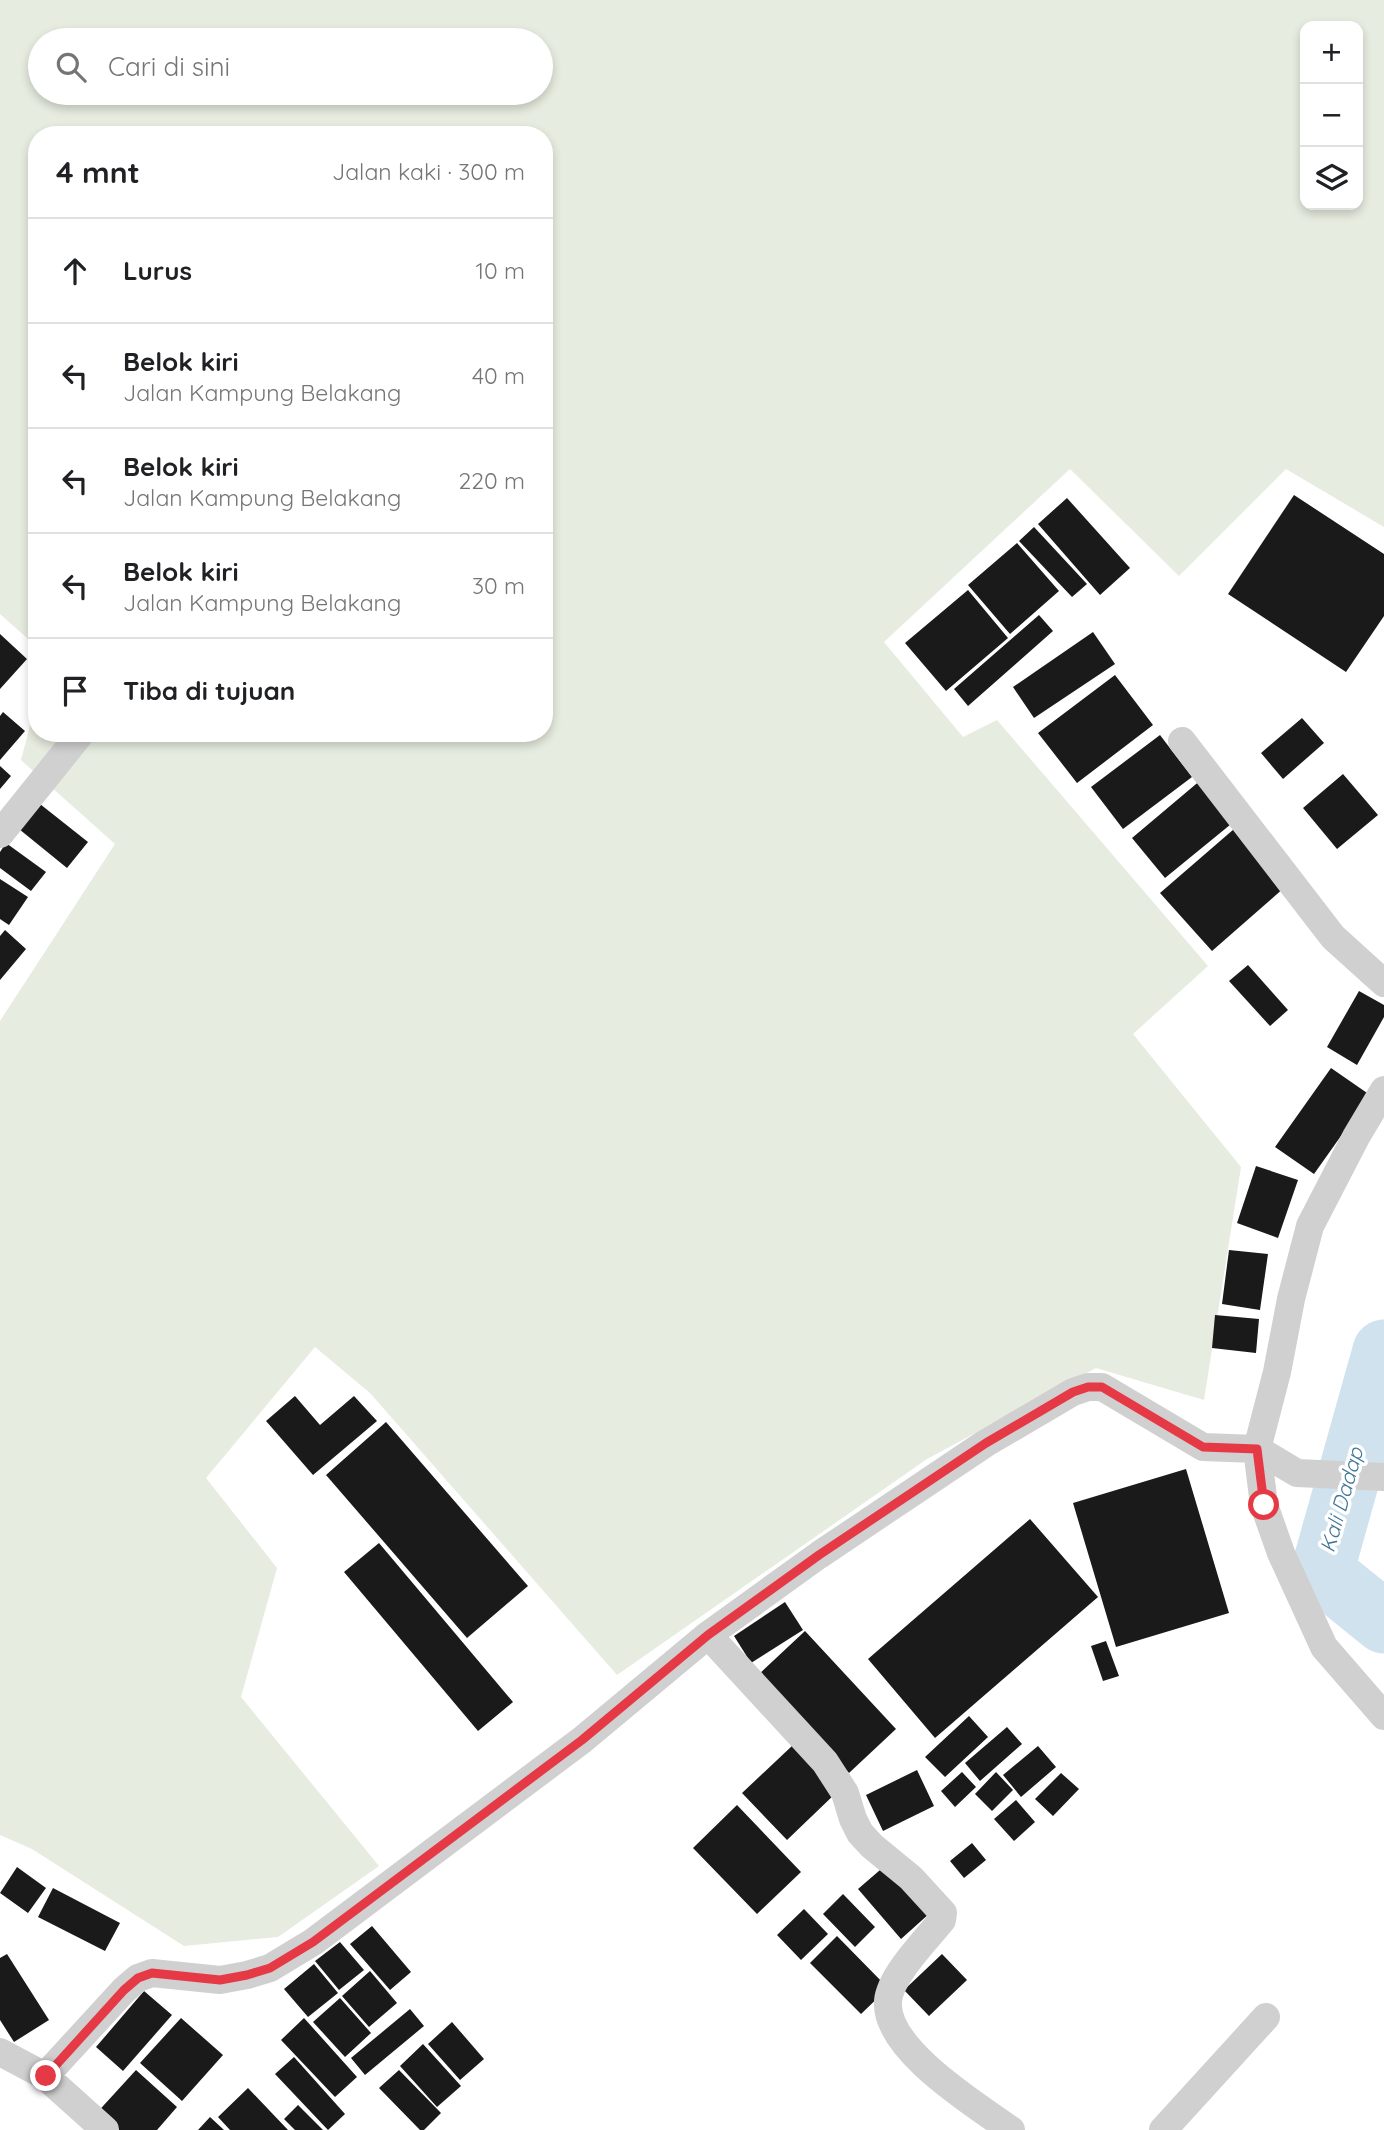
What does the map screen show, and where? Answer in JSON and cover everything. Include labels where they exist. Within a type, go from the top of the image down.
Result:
[{"type":"street","points":[[1182,741],[1333,937],[1384,983]]},
{"type":"street","points":[[0,834],[74,742]]},
{"type":"street","points":[[1384,1090],[1356,1137],[1310,1226],[1257,1449],[1264,1505],[1281,1553],[1324,1647],[1384,1716]]},
{"type":"street","points":[[46,2076],[138,1978],[152,1973],[220,1980],[247,1975],[270,1968],[313,1942],[582,1740],[708,1635],[819,1555],[975,1451],[1080,1390],[1102,1387],[1203,1447],[1257,1449],[1297,1474],[1384,1477]]},
{"type":"street","points":[[708,1635],[825,1762],[845,1793],[860,1833],[911,1878],[943,1913],[942,1920],[896,1979],[888,2000],[890,2014],[902,2041],[932,2073],[1011,2130]]},
{"type":"street","points":[[1163,2130],[1266,2017]]},
{"type":"street","points":[[0,2052],[46,2076],[105,2130]]},
{"type":"shaded area","points":[[0,0],[1384,0],[1384,527],[1286,469],[1179,576],[1070,469],[884,642],[963,737],[997,720],[1208,966],[1133,1034],[1241,1167],[1204,1400],[1096,1368],[927,1459],[617,1675],[370,1393],[315,1347],[206,1478],[277,1568],[241,1697],[379,1866],[278,1937],[184,1946],[32,1849],[0,1835],[0,1021],[115,844],[21,760],[28,733],[28,742],[553,742],[553,126],[28,126],[28,639],[0,614]]},
{"type":"building","points":[[1294,495],[1384,554],[1384,616],[1346,672],[1228,594]]},
{"type":"building","points":[[1067,498],[1130,568],[1100,595],[1038,524]]},
{"type":"building","points":[[1034,527],[1087,584],[1072,597],[1019,541]]},
{"type":"building","points":[[1017,543],[1059,591],[1010,634],[968,585]]},
{"type":"building","points":[[968,590],[1008,638],[946,691],[905,643]]},
{"type":"building","points":[[1039,615],[1053,631],[968,706],[954,689]]},
{"type":"building","points":[[1093,632],[1115,664],[1034,718],[1013,687]]},
{"type":"building","points":[[0,634],[27,659],[0,689]]},
{"type":"building","points":[[1115,675],[1153,725],[1077,783],[1038,733]]},
{"type":"building","points":[[3,712],[25,731],[0,760],[0,716]]},
{"type":"building","points":[[1302,718],[1324,743],[1283,779],[1261,753]]},
{"type":"building","points":[[1160,735],[1192,777],[1123,829],[1091,787]]},
{"type":"building","points":[[0,766],[11,776],[0,789]]},
{"type":"building","points":[[1343,774],[1378,815],[1337,849],[1303,808]]},
{"type":"building","points":[[1202,779],[1236,820],[1165,878],[1132,838]]},
{"type":"building","points":[[40,804],[88,842],[67,868],[19,829]]},
{"type":"building","points":[[1234,829],[1285,887],[1212,951],[1160,893]]},
{"type":"building","points":[[6,843],[46,872],[31,891],[0,868],[0,852]]},
{"type":"building","points":[[0,879],[28,897],[9,925],[0,919]]},
{"type":"building","points":[[5,930],[26,949],[0,980],[0,936]]},
{"type":"building","points":[[1248,965],[1288,1010],[1270,1026],[1229,981]]},
{"type":"building","points":[[1359,991],[1384,1005],[1384,1017],[1357,1065],[1327,1047]]},
{"type":"building","points":[[1331,1068],[1370,1095],[1314,1174],[1275,1147]]},
{"type":"building","points":[[1256,1166],[1298,1180],[1278,1238],[1237,1223]]},
{"type":"building","points":[[1229,1250],[1268,1254],[1260,1310],[1222,1304]]},
{"type":"building","points":[[1215,1315],[1259,1319],[1256,1353],[1212,1348]]},
{"type":"building","points":[[295,1396],[320,1425],[354,1396],[377,1421],[313,1475],[266,1421]]},
{"type":"building","points":[[386,1422],[528,1586],[467,1638],[326,1475]]},
{"type":"building","points":[[1186,1469],[1229,1613],[1116,1647],[1073,1503]]},
{"type":"building","points":[[1030,1519],[1098,1597],[935,1738],[868,1659]]},
{"type":"building","points":[[379,1543],[513,1702],[478,1731],[344,1572]]},
{"type":"building","points":[[785,1602],[803,1630],[751,1663],[734,1636]]},
{"type":"building","points":[[805,1631],[896,1729],[849,1773],[758,1675]]},
{"type":"building","points":[[1106,1641],[1119,1676],[1103,1681],[1091,1646]]},
{"type":"building","points":[[969,1716],[988,1737],[945,1777],[925,1757]]},
{"type":"building","points":[[1007,1727],[1022,1744],[980,1781],[965,1763]]},
{"type":"building","points":[[793,1745],[837,1792],[787,1840],[742,1793]]},
{"type":"building","points":[[1038,1746],[1056,1767],[1021,1797],[1003,1775]]},
{"type":"building","points":[[917,1770],[934,1806],[883,1831],[866,1795]]},
{"type":"building","points":[[962,1772],[976,1787],[955,1807],[941,1791]]},
{"type":"building","points":[[996,1772],[1013,1790],[992,1811],[975,1794]]},
{"type":"building","points":[[1061,1773],[1079,1789],[1053,1816],[1035,1799]]},
{"type":"building","points":[[1016,1800],[1035,1822],[1014,1841],[994,1819]]},
{"type":"building","points":[[737,1805],[801,1872],[757,1914],[693,1848]]},
{"type":"building","points":[[972,1843],[986,1860],[964,1878],[950,1861]]},
{"type":"building","points":[[887,1864],[930,1913],[901,1939],[858,1889]]},
{"type":"building","points":[[17,1867],[46,1888],[28,1913],[0,1893]]},
{"type":"building","points":[[53,1888],[120,1923],[105,1951],[38,1917]]},
{"type":"building","points":[[843,1894],[875,1927],[855,1947],[823,1914]]},
{"type":"building","points":[[804,1909],[828,1934],[801,1960],[777,1935]]},
{"type":"building","points":[[372,1926],[411,1972],[390,1990],[350,1944]]},
{"type":"building","points":[[837,1936],[888,1988],[861,2014],[810,1963]]},
{"type":"building","points":[[340,1942],[364,1970],[339,1990],[315,1961]]},
{"type":"building","points":[[7,1954],[49,2020],[14,2042],[0,2020],[0,1958]]},
{"type":"building","points":[[942,1954],[967,1980],[929,2016],[904,1990]]},
{"type":"building","points":[[314,1964],[338,1993],[308,2017],[284,1989]]},
{"type":"building","points":[[370,1971],[397,2003],[369,2027],[342,1996]]},
{"type":"building","points":[[144,1991],[172,2015],[123,2071],[96,2047]]},
{"type":"building","points":[[340,1998],[371,2033],[345,2057],[313,2022]]},
{"type":"building","points":[[410,2009],[424,2026],[365,2075],[351,2058]]},
{"type":"building","points":[[181,2018],[223,2055],[182,2101],[140,2063]]},
{"type":"building","points":[[304,2018],[357,2077],[335,2097],[281,2040]]},
{"type":"building","points":[[452,2022],[484,2059],[460,2080],[428,2044]]},
{"type":"building","points":[[423,2044],[461,2086],[437,2107],[400,2066]]},
{"type":"building","points":[[294,2057],[345,2114],[328,2130],[275,2074]]},
{"type":"building","points":[[136,2070],[177,2107],[157,2130],[108,2130],[93,2117]]},
{"type":"building","points":[[399,2070],[441,2113],[424,2130],[420,2130],[379,2088]]},
{"type":"building","points":[[248,2088],[288,2130],[230,2130],[218,2117]]},
{"type":"building","points":[[298,2105],[323,2130],[295,2130],[284,2119]]},
{"type":"building","points":[[210,2117],[224,2130],[198,2130]]},
{"type":"waterway","name":"Kali Dadap","points":[[1384,1351],[1322,1572],[1384,1622]]},
{"type":"route","points":[[46,2076],[138,1978],[152,1973],[220,1980],[247,1975],[270,1968],[313,1942],[582,1740],[708,1635],[819,1555],[986,1443],[1073,1392],[1088,1387],[1102,1387],[1203,1447],[1257,1449],[1264,1505]]}]
